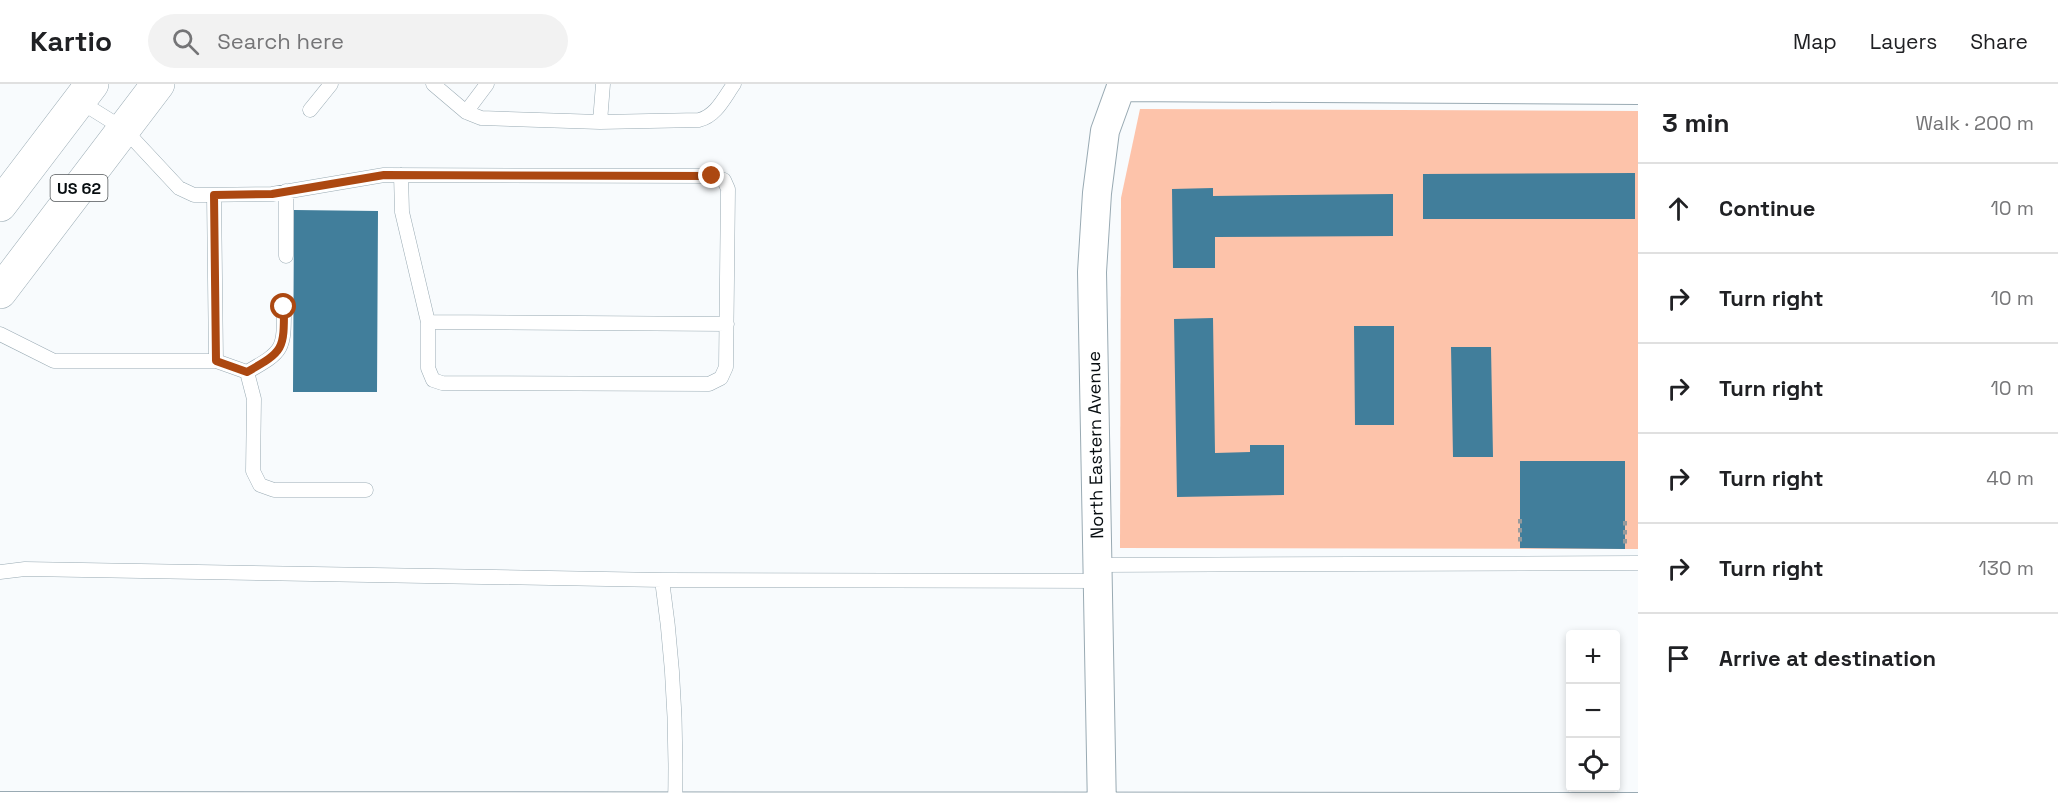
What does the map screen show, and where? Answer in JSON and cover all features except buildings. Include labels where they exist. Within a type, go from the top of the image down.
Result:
[{"type":"highway","name":"US 62","points":[[0,292],[158,84]]},
{"type":"highway","name":"US 62","points":[[0,206],[86,93]]},
{"type":"street","points":[[1121,85],[1638,90]]},
{"type":"street","name":"North Eastern Avenue","points":[[1102,809],[1092,272],[1097,193],[1105,131],[1121,85]]},
{"type":"street","points":[[0,806],[1102,809],[1638,807]]},
{"type":"lane","points":[[310,110],[331,84]]},
{"type":"lane","points":[[433,84],[466,112],[481,118],[600,122],[707,118],[714,113],[734,84]]},
{"type":"lane","points":[[466,112],[487,84]]},
{"type":"lane","points":[[600,122],[603,84]]},
{"type":"lane","points":[[86,93],[124,129],[179,188],[194,195],[286,191],[384,175],[401,175],[712,176],[724,180],[729,189],[727,324],[726,367],[721,378],[709,384],[465,384],[442,383],[433,380],[428,368],[428,322],[402,212],[401,175]]},
{"type":"lane","points":[[285,256],[286,191]]},
{"type":"lane","points":[[214,195],[216,361]]},
{"type":"lane","points":[[0,334],[54,361],[216,361],[247,372],[275,356],[284,340],[284,307]]},
{"type":"lane","points":[[428,322],[727,324]]},
{"type":"lane","points":[[247,372],[254,399],[253,471],[260,485],[274,490],[366,490]]},
{"type":"lane","points":[[0,572],[25,569],[662,580],[1638,563]]},
{"type":"lane","points":[[662,580],[671,641],[676,729],[675,808]]},
{"type":"shaded area","points":[[1140,109],[1638,111],[1638,549],[1120,548],[1121,198]]},
{"type":"route","points":[[284,307],[284,340],[275,356],[247,372],[216,361],[214,195],[272,194],[384,175],[712,176]]}]
